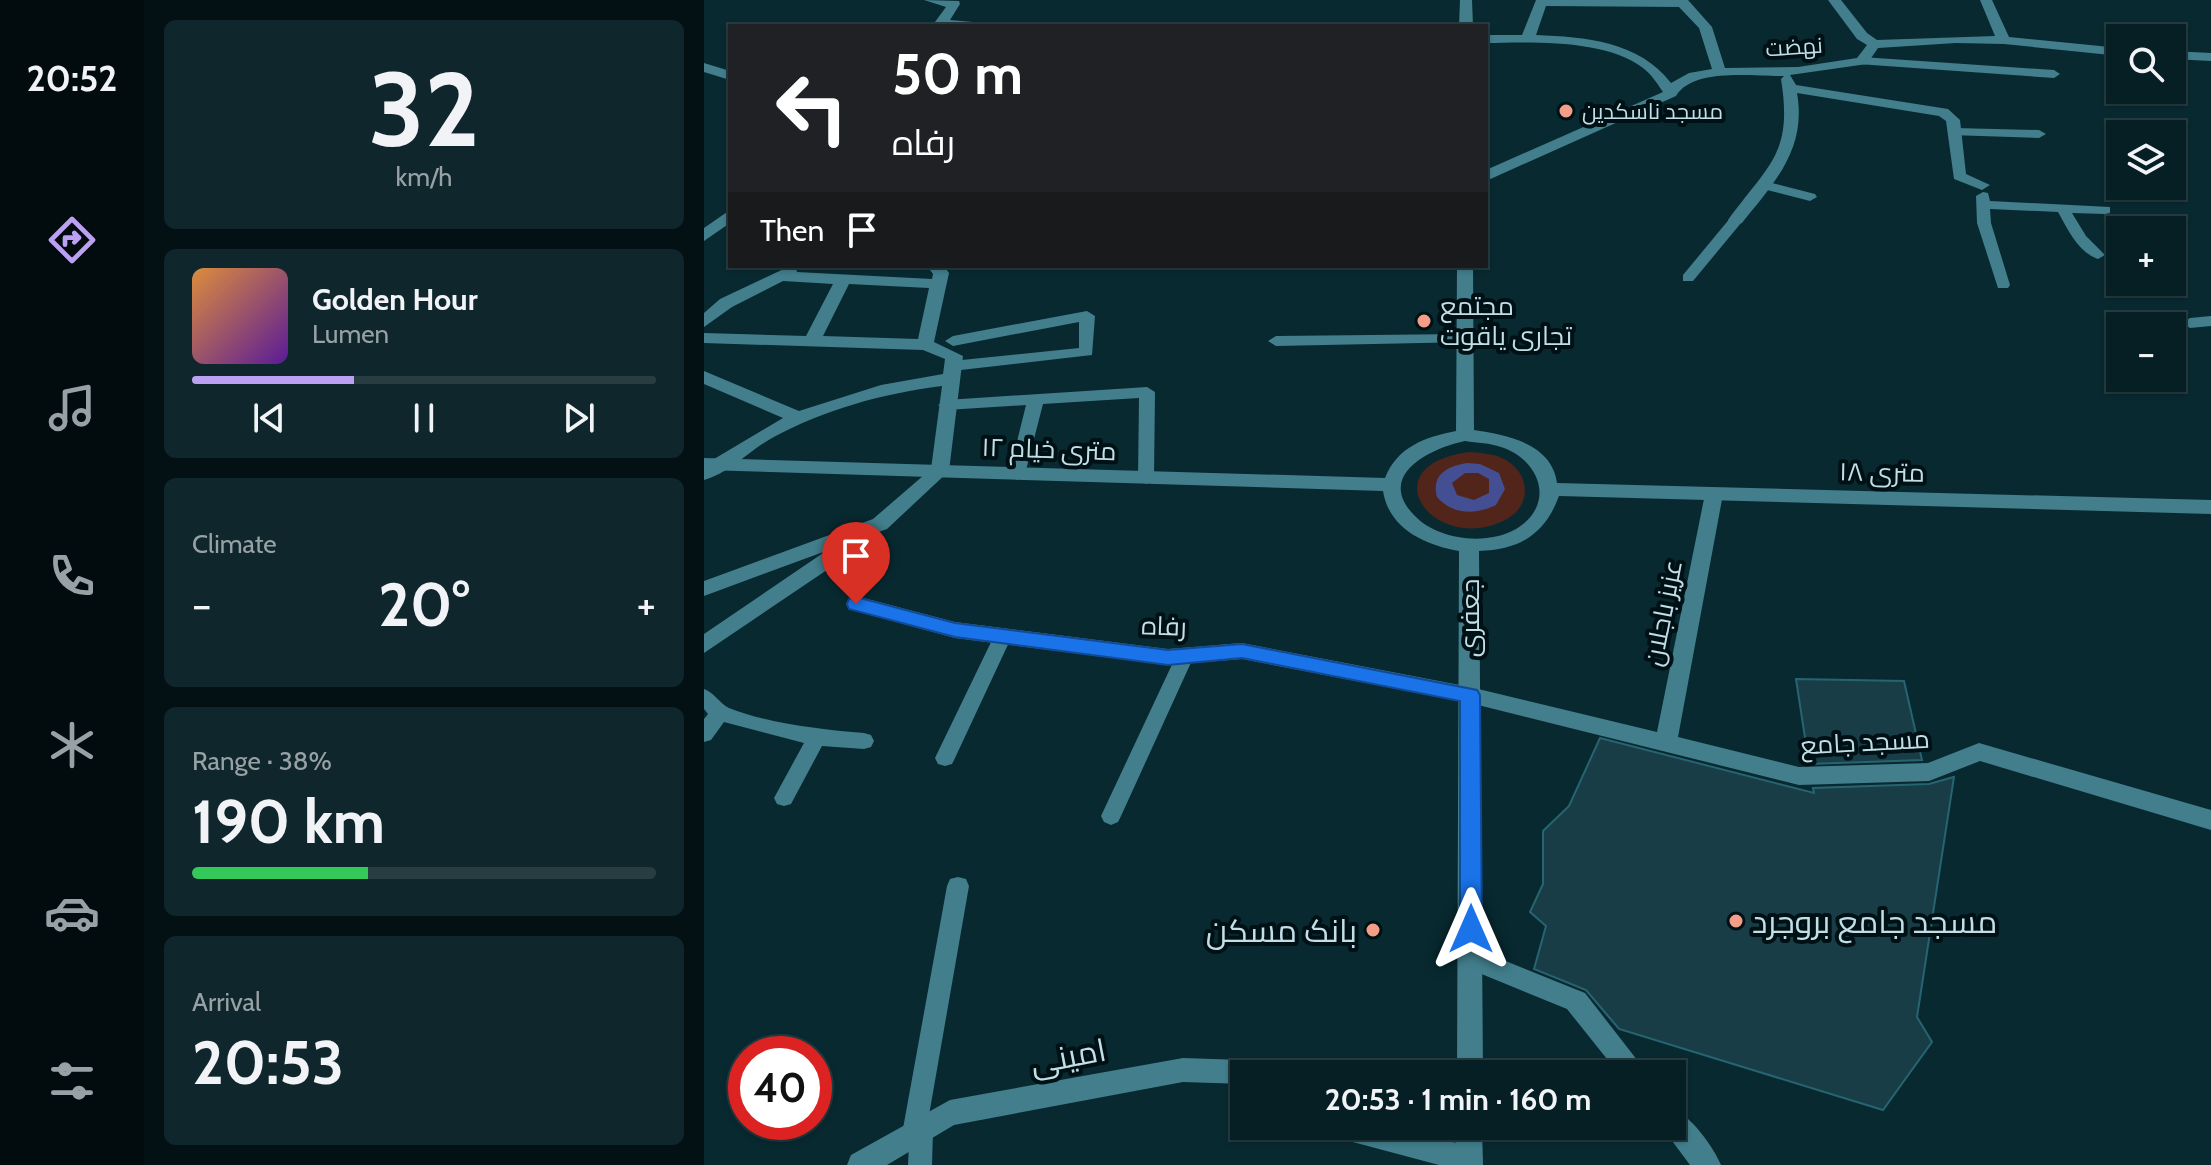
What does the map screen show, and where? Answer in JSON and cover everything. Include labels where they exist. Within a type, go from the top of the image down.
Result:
[{"type":"street","points":[[930,0],[955,2],[940,24]]},
{"type":"street","points":[[1466,0],[1466,24]]},
{"type":"street","points":[[1834,0],[1862,36],[1874,44],[1956,39],[2004,40],[2106,51]]},
{"type":"street","points":[[1986,0],[2004,40]]},
{"type":"street","points":[[1528,38],[1542,1],[1685,1],[1705,27],[1720,73]]},
{"type":"street","points":[[1488,39],[1528,38],[1631,55],[1648,64],[1671,93]]},
{"type":"street","points":[[1862,61],[1874,44]]},
{"type":"street","points":[[2186,56],[2211,57]]},
{"type":"street","name":"نهضت","points":[[1488,175],[1671,93],[1681,82],[1720,73],[1787,71],[1862,61]]},
{"type":"street","points":[[704,67],[728,75]]},
{"type":"street","points":[[1736,220],[1777,172],[1787,155],[1792,132],[1787,71]]},
{"type":"street","points":[[1790,88],[1943,112],[1953,120],[1959,176],[1982,185]]},
{"type":"street","points":[[704,236],[728,217]]},
{"type":"street","points":[[704,322],[726,303],[797,268]]},
{"type":"street","points":[[1465,268],[1465,435]]},
{"type":"street","points":[[780,276],[843,279],[937,275],[925,345]]},
{"type":"street","points":[[812,341],[843,279]]},
{"type":"street","points":[[704,338],[925,345],[952,361]]},
{"type":"street","points":[[704,645],[880,524],[940,471],[952,361]]},
{"type":"street","points":[[708,468],[795,416],[831,402],[893,386],[952,361]]},
{"type":"street","points":[[704,377],[795,416]]},
{"type":"street","points":[[1465,435],[1486,436],[1525,449],[1539,460],[1548,474],[1552,489],[1548,507],[1537,523],[1518,535],[1496,543],[1469,545],[1444,542],[1422,533],[1405,520],[1395,504],[1392,485],[1397,472],[1415,452],[1443,439],[1465,435]]},
{"type":"street","name":"۱۲ متری خیام","points":[[708,468],[940,471],[1392,485]]},
{"type":"street","name":"۱۸ متری","points":[[1552,489],[2211,507]]},
{"type":"street","name":"عزیز باجلان","points":[[1666,743],[1714,494]]},
{"type":"street","points":[[704,589],[880,524]]},
{"type":"street","name":"جعفری","points":[[1469,545],[1470,1060]]},
{"type":"street","name":"رفاه","points":[[856,604],[955,630],[1168,657],[1242,651],[1470,695]]},
{"type":"street","name":"مسجد جامع","points":[[1470,695],[1799,776],[1929,772],[1979,752],[2211,820]]},
{"type":"street","points":[[1471,958],[1576,1001],[1624,1060]]},
{"type":"street","name":"امینی","points":[[861,1165],[950,1113],[1183,1070],[1230,1072]]},
{"type":"street","points":[[1686,1139],[1707,1165]]},
{"type":"street","points":[[1388,1140],[1469,1162],[1469,1140]]},
{"type":"lane","points":[[1862,61],[2054,74]]},
{"type":"lane","points":[[1955,132],[2039,134]]},
{"type":"lane","points":[[1764,185],[1810,197]]},
{"type":"lane","points":[[1982,185],[1984,223],[2003,285]]},
{"type":"lane","points":[[1984,205],[2105,210]]},
{"type":"lane","points":[[2063,209],[2080,238],[2098,255]]},
{"type":"lane","points":[[1688,278],[1736,220]]},
{"type":"lane","points":[[1087,316],[1087,352],[952,361],[1087,316]]},
{"type":"lane","points":[[2190,323],[2211,321]]},
{"type":"lane","points":[[1276,341],[1465,339]]},
{"type":"lane","points":[[946,405],[1147,392],[1146,478]]},
{"type":"lane","points":[[1017,474],[1036,399]]},
{"type":"lane","points":[[945,758],[1003,636]]},
{"type":"lane","points":[[1111,816],[1185,656]]},
{"type":"lane","points":[[704,697],[720,713],[817,737],[864,741]]},
{"type":"lane","points":[[704,734],[720,713]]},
{"type":"lane","points":[[784,798],[817,737]]},
{"type":"lane","points":[[920,1165],[918,1132],[958,886]]},
{"type":"shaded area","points":[[1470,452],[1506,460],[1520,473],[1525,490],[1521,506],[1515,513],[1480,528],[1456,527],[1436,518],[1422,505],[1417,489],[1422,473],[1439,460]]},
{"type":"water","points":[[1460,464],[1480,464],[1499,473],[1505,489],[1496,505],[1465,512],[1450,507],[1437,497],[1436,482],[1439,477]],"holes":[[[1465,473],[1478,473],[1489,479],[1489,493],[1474,500],[1457,495],[1452,483]]]},
{"type":"building","points":[[1796,679],[1904,681],[1922,760],[1809,764]]},
{"type":"building","name":"مسجد جامع بروجرد","points":[[1600,738],[1814,793],[1813,788],[1929,784],[1954,777],[1917,1017],[1932,1042],[1883,1110],[1619,1029],[1586,990],[1534,969],[1546,926],[1530,912],[1543,884],[1543,831],[1569,806]]},
{"type":"place","name":"مسجد ناسکدین","points":[[1566,111]]},
{"type":"place","name":"مجتمع تجاری یاقوت","points":[[1424,321]]},
{"type":"place","name":"مسجد جامع بروجرد","points":[[1736,921]]},
{"type":"place","name":"بانک مسکن","points":[[1373,930]]},
{"type":"route","points":[[856,604],[955,630],[1168,657],[1242,651],[1470,695],[1471,929]]}]
